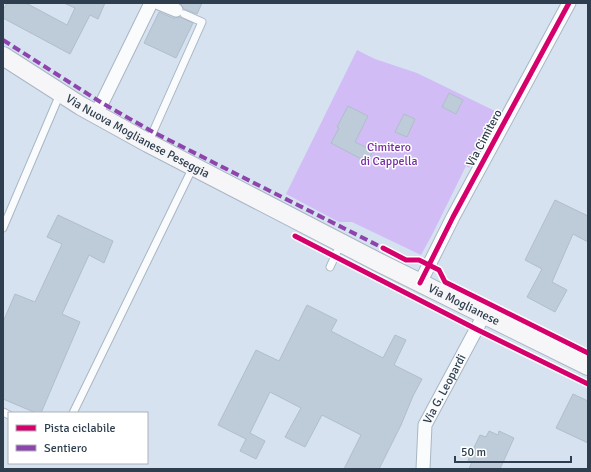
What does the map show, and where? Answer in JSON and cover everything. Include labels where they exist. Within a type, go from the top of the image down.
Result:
[{"type":"main road","name":"Via Nuova Moglianese Peseggia","points":[[3,56],[95,114],[276,209]]},
{"type":"main road","name":"Via Moglianese","points":[[276,209],[420,283],[588,366]]},
{"type":"street","points":[[95,114],[102,103],[151,3]]},
{"type":"street","points":[[159,3],[180,12]]},
{"type":"street","name":"Via Cimitero","points":[[420,283],[453,217],[569,3]]},
{"type":"street","name":"Via G. Leopardi","points":[[423,469],[425,425],[484,315]]},
{"type":"lane","points":[[148,143],[202,22],[180,12]]},
{"type":"lane","points":[[3,228],[61,93]]},
{"type":"lane","points":[[73,412],[194,166]]},
{"type":"lane","points":[[330,266],[341,243]]},
{"type":"green space","name":"Cimitero di Cappella","points":[[357,50],[375,59],[417,73],[495,111],[469,168],[466,166],[421,255],[352,222],[339,222],[286,194]]},
{"type":"building","points":[[7,3],[26,3],[67,25],[75,8],[64,3],[105,3],[98,19],[90,15],[70,54],[3,18],[3,10]]},
{"type":"building","points":[[180,3],[202,3],[197,14],[184,9]]},
{"type":"building","points":[[159,12],[173,18],[180,17],[193,23],[176,58],[144,43]]},
{"type":"building","points":[[449,93],[463,100],[456,114],[442,107]]},
{"type":"building","points":[[348,106],[368,116],[355,142],[373,151],[367,162],[331,143],[339,128],[337,127]]},
{"type":"building","points":[[404,114],[415,119],[407,137],[395,132]]},
{"type":"building","points":[[555,200],[588,216],[588,242],[573,234],[552,282],[567,290],[555,312],[527,297],[542,269],[525,260]]},
{"type":"building","points":[[58,215],[113,241],[104,263],[89,255],[62,314],[80,322],[41,412],[34,412],[3,399],[3,322],[15,294],[35,302],[62,244],[47,237]]},
{"type":"building","points":[[307,305],[337,320],[331,331],[383,358],[395,335],[406,340],[394,365],[422,379],[379,469],[344,469],[361,435],[322,415],[305,447],[285,437],[301,408],[270,392],[250,433],[265,441],[256,459],[240,451],[246,439],[218,425],[256,350],[279,361]]},
{"type":"building","points":[[573,394],[588,401],[588,443],[556,428]]},
{"type":"building","points":[[489,431],[498,435],[499,431],[514,438],[500,469],[469,469],[472,462],[468,460],[480,435],[486,437]]},
{"type":"marked path","points":[[3,40],[102,103],[153,132],[385,249]]},
{"type":"cycle path","points":[[420,283],[453,217],[569,3]]},
{"type":"cycle path","points":[[295,236],[476,329],[588,384]]},
{"type":"cycle path","points":[[383,248],[406,260],[419,260],[439,270],[445,282],[588,353]]}]
